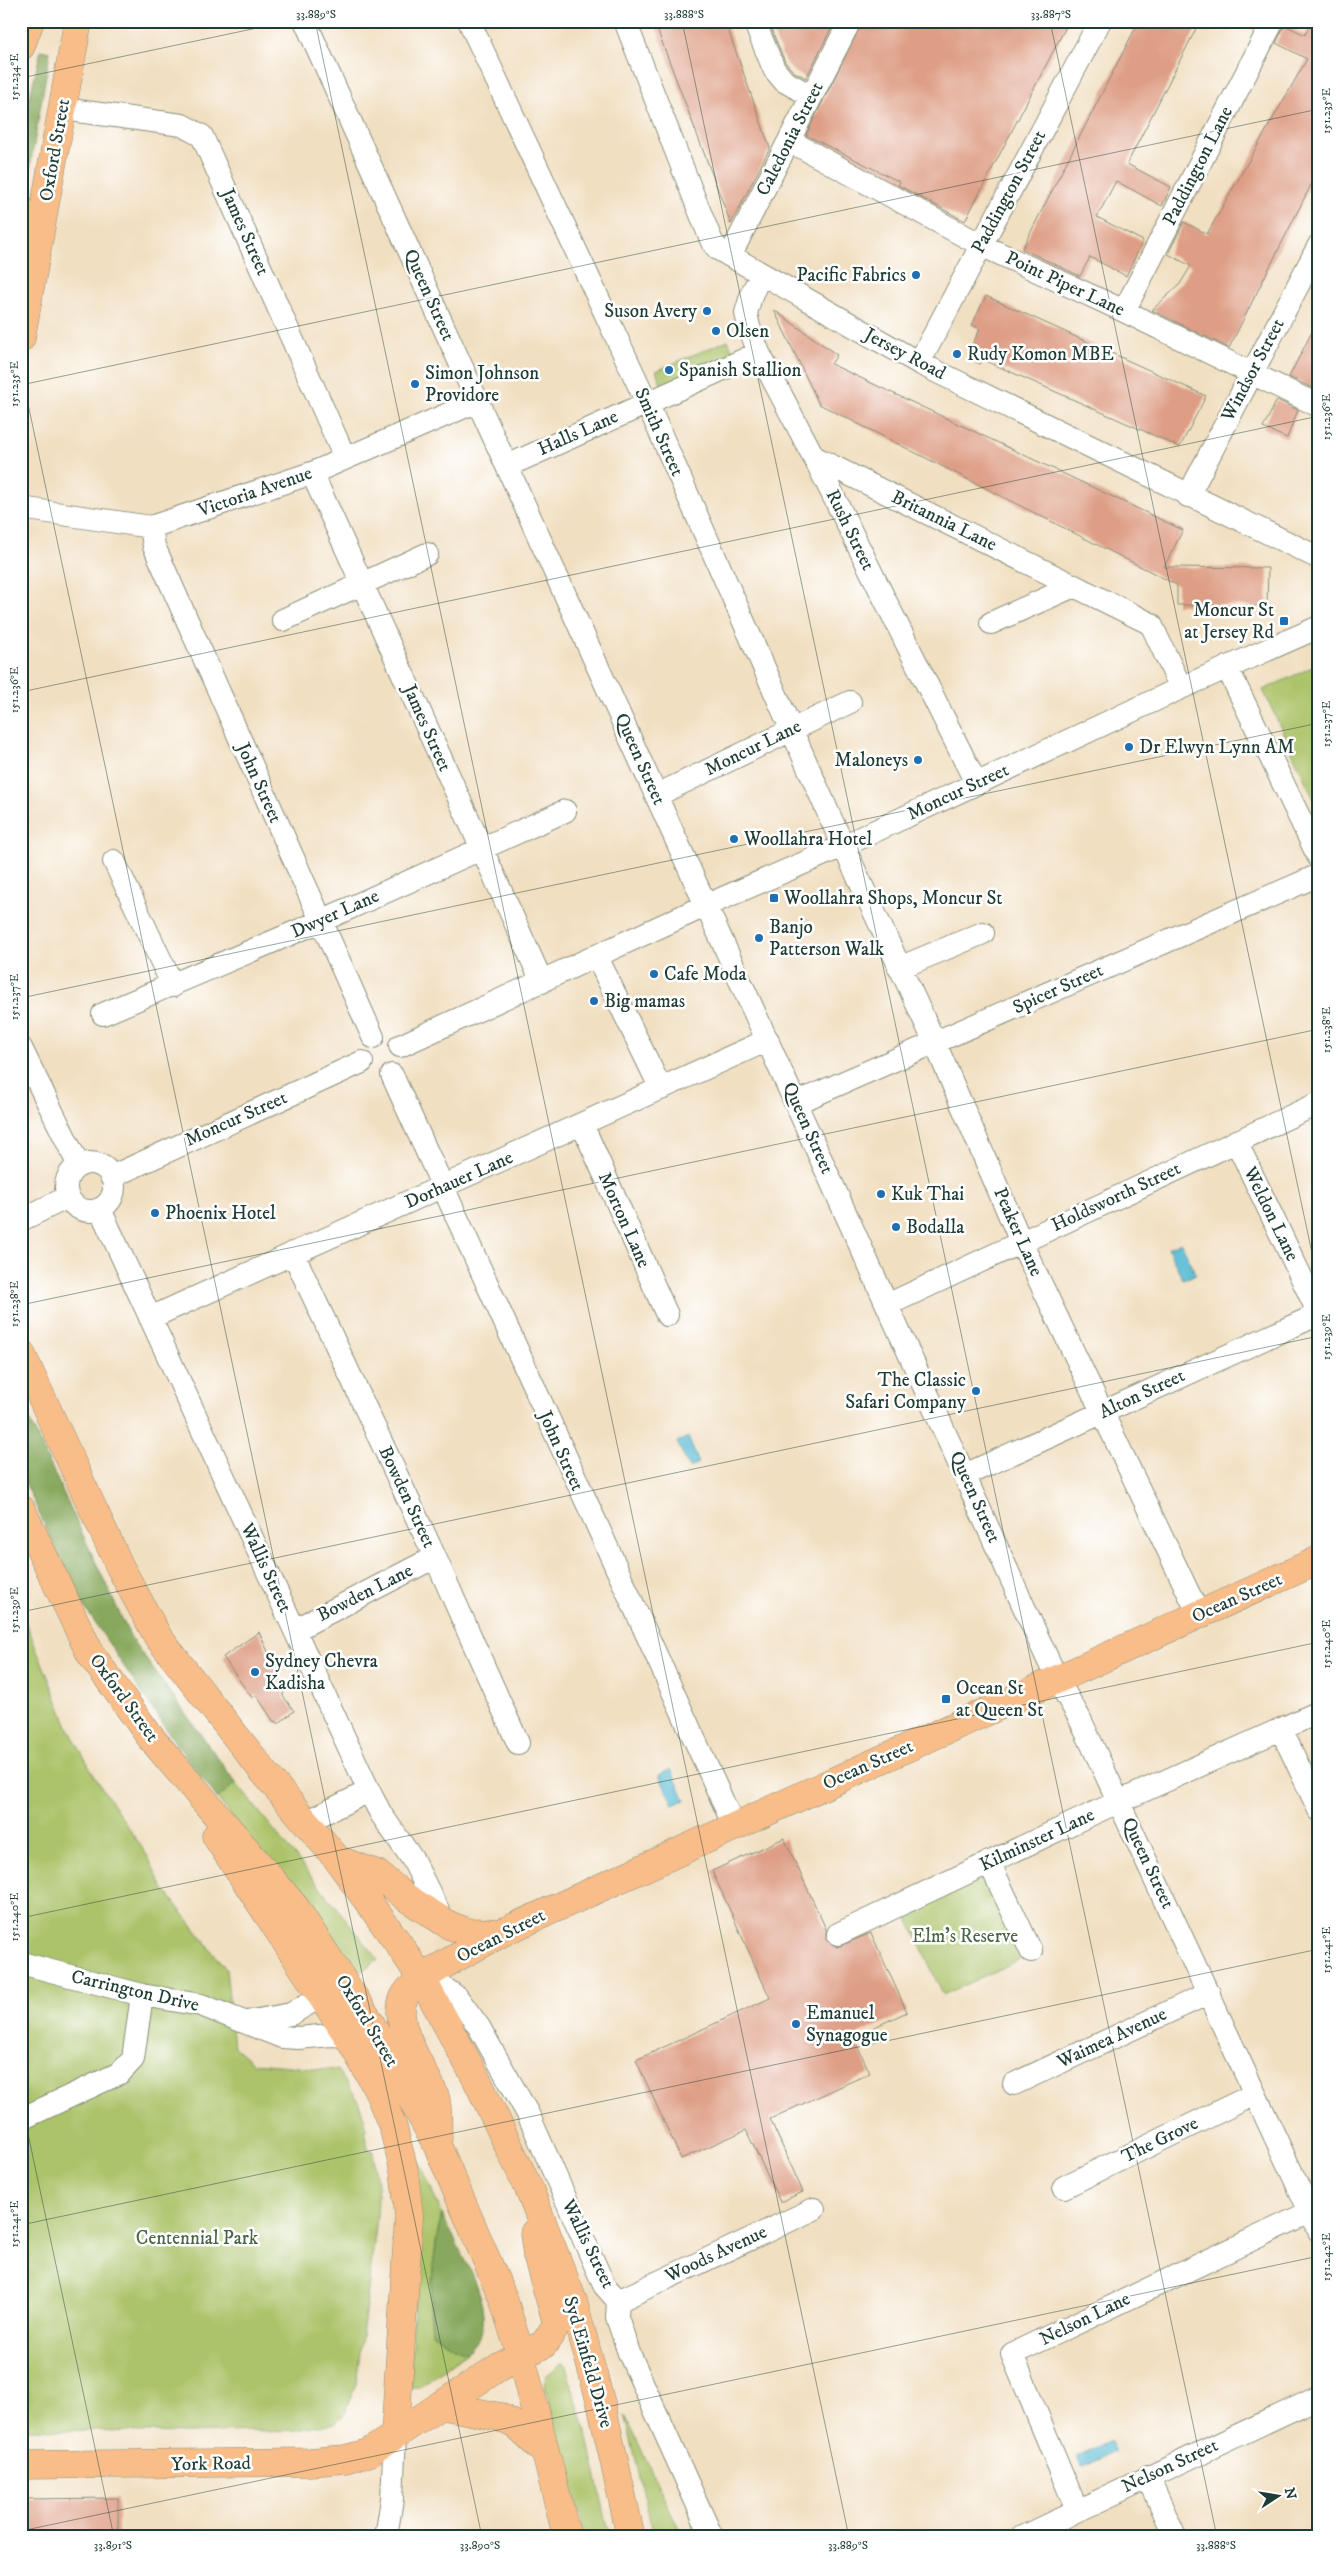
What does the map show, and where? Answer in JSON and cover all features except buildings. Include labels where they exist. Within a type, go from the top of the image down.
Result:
[{"type":"main road","points":[[21,46],[30,21]]},
{"type":"main road","name":"Oxford Street","points":[[21,338],[63,109],[76,26]]},
{"type":"main road","points":[[21,1353],[120,1567],[158,1638],[267,1776],[338,1860],[422,1979],[476,2078],[530,2192],[537,2256],[555,2316],[556,2326],[544,2344],[521,2356],[395,2434]]},
{"type":"main road","name":"Oxford Street","points":[[21,1509],[90,1653],[152,1738],[295,1907],[370,2022],[438,2147],[502,2298],[521,2356]]},
{"type":"main road","name":"Ocean Street","points":[[438,2147],[436,2098],[400,2018],[400,2003],[409,1990],[422,1979],[502,1933],[1319,1560]]},
{"type":"main road","points":[[152,1738],[348,2036],[388,2112],[401,2156],[406,2184],[409,2228],[395,2434]]},
{"type":"main road","points":[[338,1860],[377,1874],[407,1898],[444,1922],[467,1932],[502,1933]]},
{"type":"main road","name":"Syd Einfeld Drive","points":[[530,2192],[563,2274],[587,2348],[631,2537]]},
{"type":"main road","points":[[521,2356],[567,2537]]},
{"type":"main road","points":[[440,2405],[500,2416],[517,2426],[546,2452]]},
{"type":"main road","name":"York Road","points":[[21,2465],[323,2462],[365,2454],[395,2434]]},
{"type":"street","name":"Queen Street","points":[[305,21],[1057,1679],[1080,1717],[1314,2221]]},
{"type":"street","name":"Smith Street","points":[[469,21],[647,403],[843,846]]},
{"type":"street","name":"Jersey Road","points":[[625,21],[712,242],[718,249],[919,363],[1188,496],[1319,558]]},
{"type":"street","points":[[754,21],[774,69],[784,81],[811,96]]},
{"type":"street","name":"Caledonia Street","points":[[730,256],[850,21]]},
{"type":"street","name":"Paddington Street","points":[[919,363],[1100,21]]},
{"type":"street","name":"Paddington Lane","points":[[1124,311],[1273,21]]},
{"type":"street","name":"James Street","points":[[63,109],[182,125],[202,136],[345,458]]},
{"type":"street","name":"Point Piper Lane","points":[[790,140],[981,246],[1124,311],[1251,375],[1319,406]]},
{"type":"street","name":"Windsor Street","points":[[1188,496],[1319,245]]},
{"type":"street","name":"Rush Street","points":[[761,275],[746,313],[759,353],[814,457],[976,783]]},
{"type":"street","name":"Halls Lane","points":[[507,466],[759,353]]},
{"type":"street","name":"Victoria Avenue","points":[[21,508],[152,527],[312,473],[478,402]]},
{"type":"street","name":"Britannia Lane","points":[[814,457],[1151,624],[1181,688]]},
{"type":"street","name":"James Street","points":[[312,473],[542,982]]},
{"type":"street","name":"John Street","points":[[152,527],[154,546],[373,1037]]},
{"type":"street","points":[[283,620],[427,554]]},
{"type":"street","points":[[991,623],[1074,586]]},
{"type":"street","name":"Moncur Street","points":[[400,1046],[707,905],[843,846],[1181,688],[1319,627]]},
{"type":"street","points":[[1227,667],[1319,858]]},
{"type":"street","name":"Moncur Lane","points":[[656,795],[850,702]]},
{"type":"street","name":"Dwyer Lane","points":[[103,1014],[173,986],[566,811]]},
{"type":"street","name":"Peaker Lane","points":[[843,846],[935,1043],[1021,1242],[1104,1412],[1198,1615]]},
{"type":"street","points":[[114,861],[173,986]]},
{"type":"street","name":"Spicer Street","points":[[796,1103],[1319,875]]},
{"type":"street","points":[[899,968],[983,933]]},
{"type":"street","points":[[597,957],[661,1089]]},
{"type":"street","points":[[387,1036],[394,1039],[400,1046],[402,1062],[392,1075],[377,1077],[365,1069],[362,1062],[363,1046],[373,1037],[387,1036]]},
{"type":"street","name":"Dorhauer Lane","points":[[150,1318],[768,1040]]},
{"type":"street","points":[[21,1048],[79,1166]]},
{"type":"street","name":"Moncur Street","points":[[111,1177],[362,1062]]},
{"type":"street","name":"John Street","points":[[392,1075],[734,1826]]},
{"type":"street","name":"Holdsworth Street","points":[[887,1305],[1319,1103]]},
{"type":"street","name":"Morton Lane","points":[[582,1124],[667,1315]]},
{"type":"street","name":"Weldon Lane","points":[[1236,1142],[1319,1314]]},
{"type":"street","points":[[94,1164],[101,1166],[111,1177],[113,1192],[106,1205],[100,1209],[85,1211],[78,1208],[68,1197],[66,1190],[68,1176],[79,1166],[94,1164]]},
{"type":"street","points":[[21,1220],[68,1197]]},
{"type":"street","name":"Wallis Street","points":[[100,1209],[369,1791],[381,1814],[413,1860],[444,1922]]},
{"type":"street","name":"Bowden Street","points":[[293,1253],[435,1557],[518,1742]]},
{"type":"street","name":"Alton Street","points":[[965,1475],[1319,1314]]},
{"type":"street","name":"Bowden Lane","points":[[295,1630],[435,1557]]},
{"type":"street","name":"Kilminster Lane","points":[[838,1934],[1119,1802],[1319,1712]]},
{"type":"street","points":[[1281,1730],[1319,1810]]},
{"type":"street","points":[[306,1822],[369,1791]]},
{"type":"street","points":[[989,1862],[1031,1951]]},
{"type":"street","name":"Carrington Drive","points":[[21,1963],[142,1995],[201,2005],[289,2038],[332,2035],[348,2036]]},
{"type":"street","name":"Wallis Street","points":[[422,1979],[444,1988],[457,1997],[479,2027],[528,2114],[604,2285],[618,2301],[617,2316],[629,2353],[712,2537]]},
{"type":"street","name":"Waimea Avenue","points":[[1014,2084],[1209,1993]]},
{"type":"street","points":[[21,2119],[120,2073],[133,2059],[142,1995]]},
{"type":"street","points":[[247,2022],[291,2014],[321,1996]]},
{"type":"street","name":"The Grove","points":[[1064,2187],[1255,2094]]},
{"type":"street","name":"Woods Avenue","points":[[618,2301],[814,2208]]},
{"type":"street","name":"Nelson Lane","points":[[1077,2510],[1012,2354],[1314,2221]]},
{"type":"street","name":"Nelson Street","points":[[1022,2537],[1319,2397]]},
{"type":"street","points":[[386,2537],[392,2499],[395,2434]]},
{"type":"street","points":[[1148,2476],[1175,2537]]},
{"type":"green space","points":[[41,50],[50,52],[21,219],[21,132]]},
{"type":"green space","points":[[728,340],[735,357],[663,388],[656,371]]},
{"type":"green space","points":[[1319,664],[1319,810],[1263,690]]},
{"type":"green space","points":[[21,1402],[132,1640],[236,1783],[217,1798],[176,1744],[75,1593],[21,1473]]},
{"type":"green space","name":"Centennial Park","points":[[21,1611],[70,1731],[95,1777],[148,1857],[163,1888],[226,1969],[234,2047],[253,2063],[337,2070],[359,2101],[367,2129],[364,2131],[369,2151],[373,2150],[378,2195],[377,2219],[356,2384],[346,2412],[335,2423],[296,2430],[186,2433],[21,2429]]},
{"type":"green space","points":[[236,1783],[378,1959],[358,1974],[217,1798]]},
{"type":"green space","name":"Elm's Reserve","points":[[985,1877],[1023,1958],[943,1995],[906,1914]]},
{"type":"green space","points":[[405,2127],[442,2214],[436,2240],[430,2308],[432,2333],[454,2347],[467,2352],[419,2387],[410,2387],[418,2219]]},
{"type":"green space","points":[[442,2214],[471,2273],[482,2305],[483,2320],[481,2333],[467,2352],[454,2347],[432,2333],[432,2274]]},
{"type":"green space","points":[[562,2363],[565,2364],[588,2438],[610,2537],[585,2537],[544,2383],[546,2376]]},
{"type":"green space","points":[[625,2415],[683,2537],[654,2537]]},
{"type":"water","points":[[1181,1242],[1196,1274],[1183,1280],[1168,1248]]},
{"type":"water","points":[[688,1437],[699,1463],[689,1468],[677,1442]]},
{"type":"water","points":[[671,1769],[685,1800],[673,1805],[659,1775]]},
{"type":"water","points":[[1110,2441],[1115,2452],[1081,2467],[1077,2457]]},
{"type":"place","name":"Pacific Fabrics","points":[[916,275]]},
{"type":"place","name":"Suson Avery","points":[[707,311]]},
{"type":"place","name":"Olsen","points":[[716,331]]},
{"type":"place","name":"Rudy Komon MBE","points":[[957,354]]},
{"type":"place","name":"Spanish Stallion","points":[[669,370]]},
{"type":"place","name":"Simon Johnson Providore","points":[[415,384]]},
{"type":"place","name":"Moncur St at Jersey Rd","points":[[1284,621]]},
{"type":"place","name":"Dr Elwyn Lynn AM","points":[[1129,747]]},
{"type":"place","name":"Maloneys","points":[[918,760]]},
{"type":"place","name":"Woollahra Hotel","points":[[734,839]]},
{"type":"place","name":"Woollahra Shops, Moncur St","points":[[774,898]]},
{"type":"place","name":"Banjo Patterson Walk","points":[[759,938]]},
{"type":"place","name":"Cafe Moda","points":[[654,974]]},
{"type":"place","name":"Big mamas","points":[[594,1001]]},
{"type":"place","name":"Kuk Thai","points":[[881,1194]]},
{"type":"place","name":"Phoenix Hotel","points":[[155,1213]]},
{"type":"place","name":"Bodalla","points":[[896,1227]]},
{"type":"place","name":"The Classic Safari Company","points":[[976,1391]]},
{"type":"place","name":"Sydney Chevra Kadisha","points":[[255,1672]]},
{"type":"place","name":"Ocean St at Queen St","points":[[946,1699]]},
{"type":"place","name":"Emanuel Synagogue","points":[[796,2024]]}]
